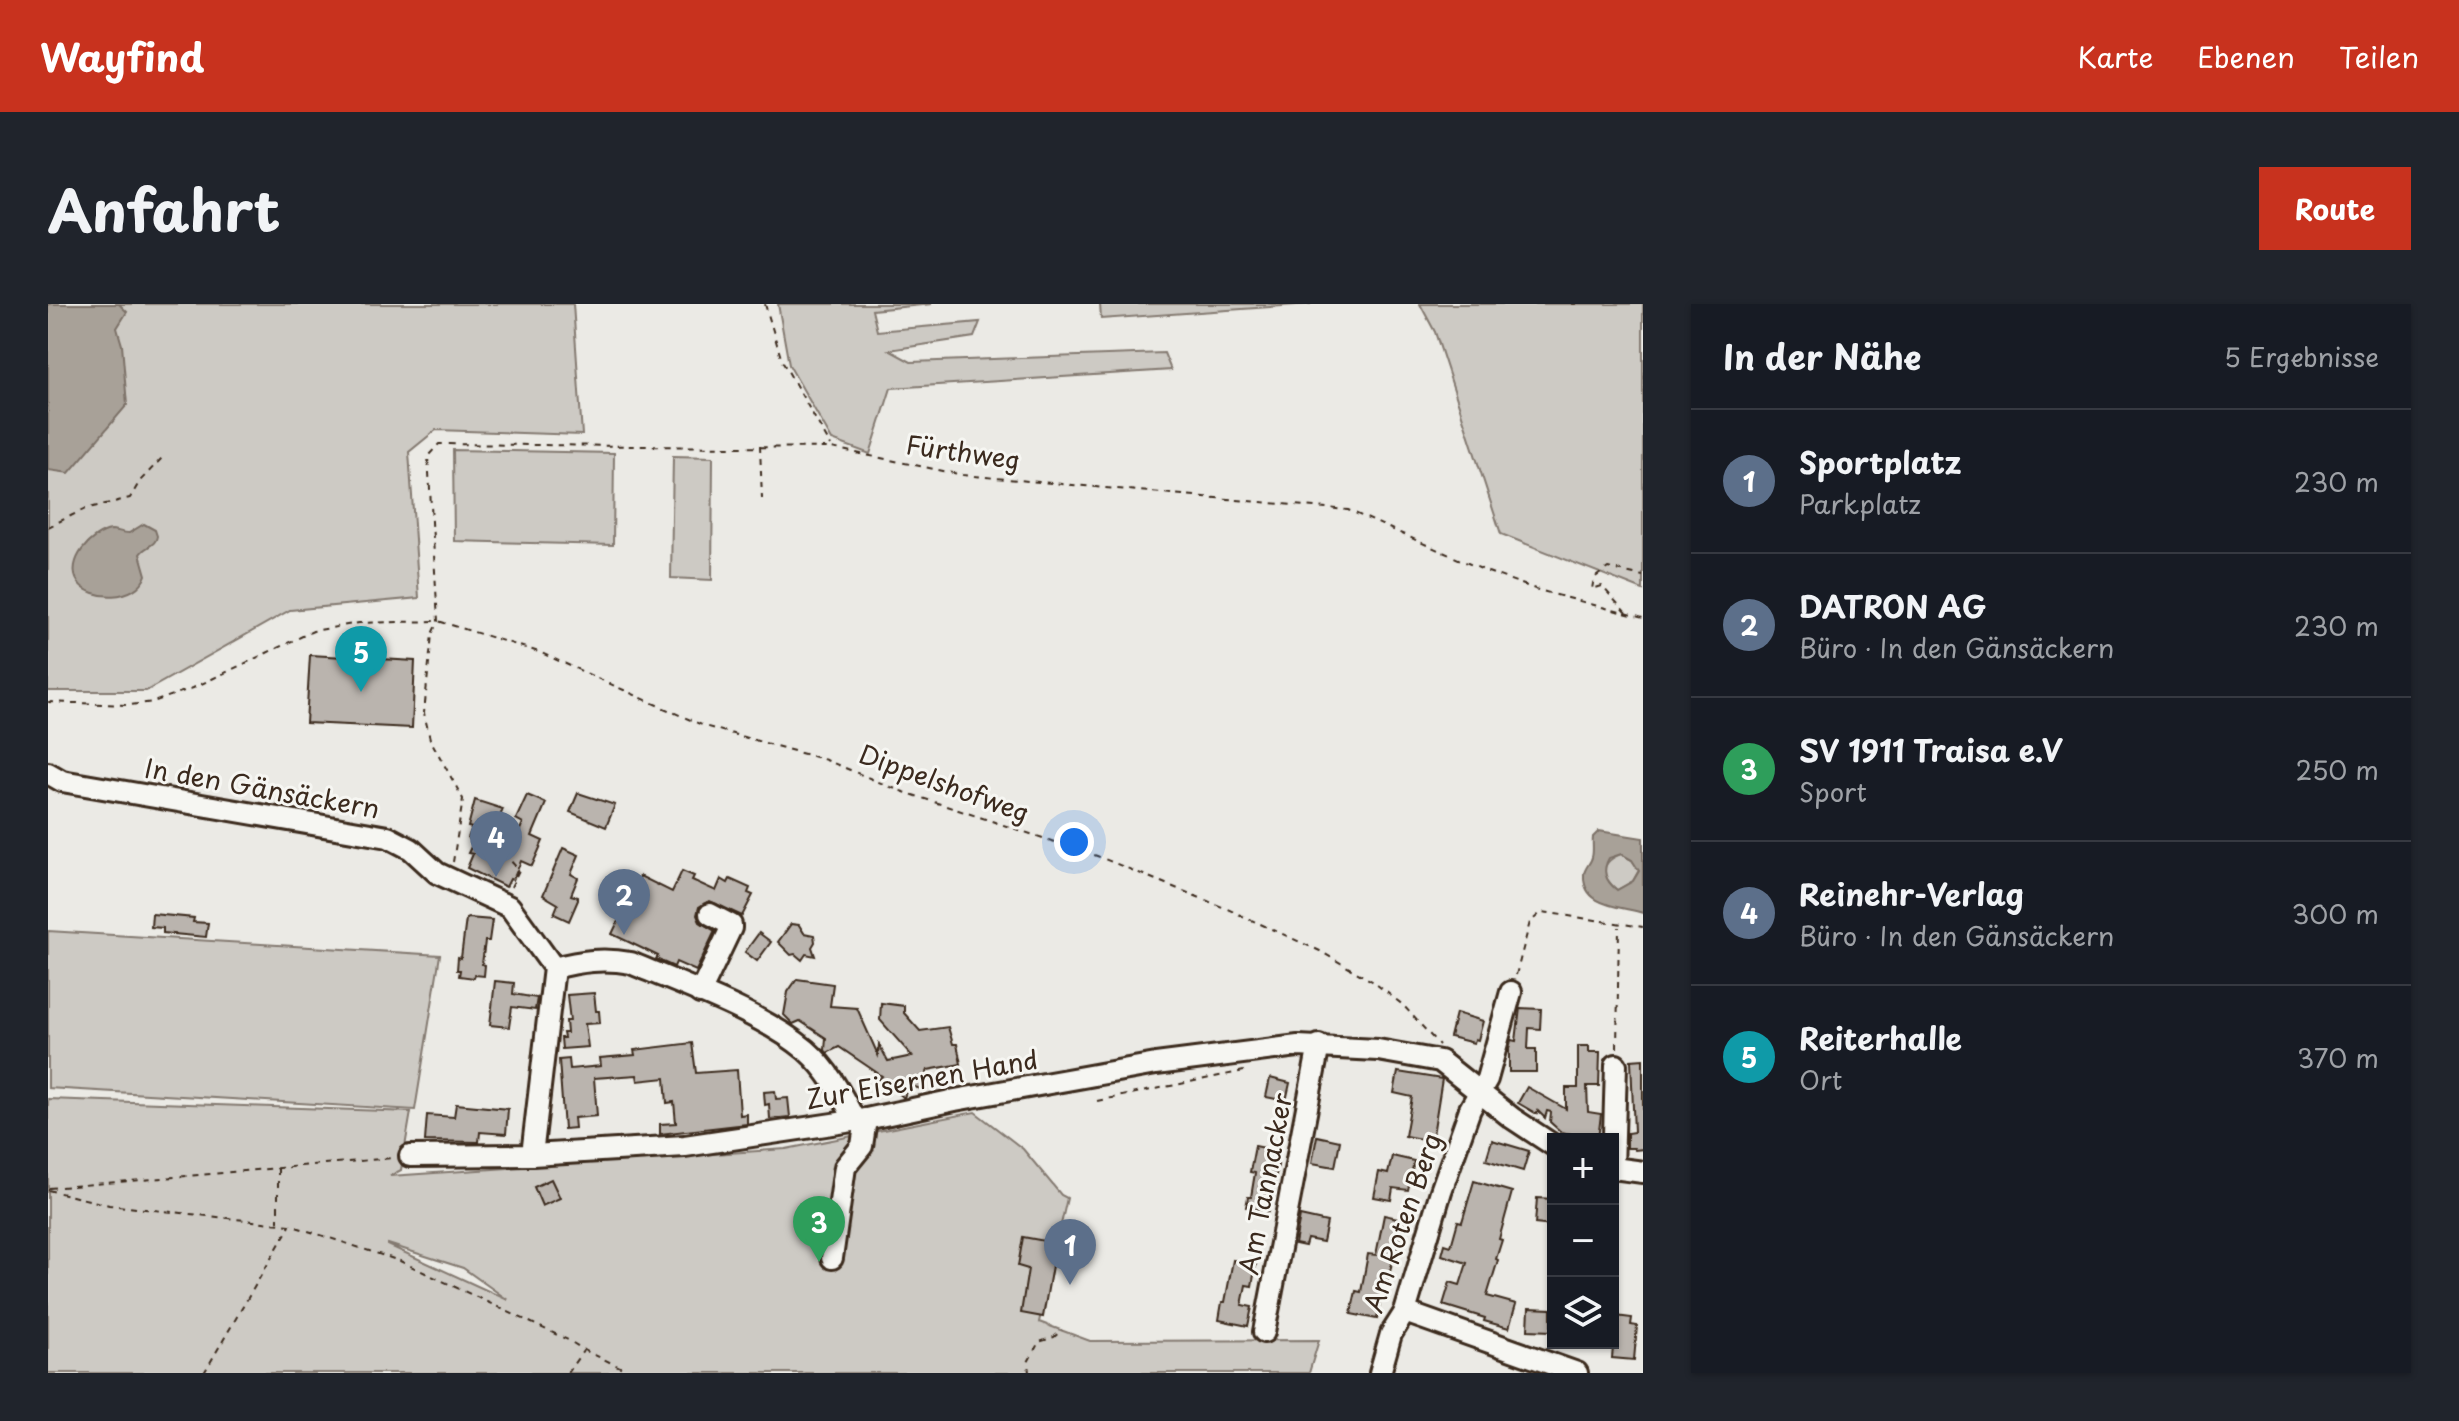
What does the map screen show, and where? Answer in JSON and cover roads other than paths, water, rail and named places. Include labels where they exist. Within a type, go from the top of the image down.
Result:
[{"type":"street","name":"In den Gänsäckern","points":[[48,773],[62,781],[399,841],[426,865],[504,903],[516,912],[554,968],[584,960],[610,959],[631,963],[781,1032],[808,1052],[828,1074],[860,1120]]},
{"type":"street","points":[[700,993],[731,928],[731,925],[710,914]]},
{"type":"street","name":"In den Gänsäckern","points":[[532,935],[584,960]]},
{"type":"street","points":[[532,1155],[554,968]]},
{"type":"street","name":"Am Roten Berg","points":[[1380,1373],[1391,1334],[1405,1312],[1441,1191],[1470,1109],[1487,1079],[1511,992]]},
{"type":"street","name":"Am Tannacker","points":[[1264,1332],[1319,1045]]},
{"type":"street","name":"Zur Eisernen Hand","points":[[410,1156],[532,1155],[685,1146],[860,1120],[1156,1064],[1298,1046],[1378,1050],[1440,1061],[1480,1093]]},
{"type":"street","points":[[1614,1133],[1616,1065]]},
{"type":"street","points":[[1480,1093],[1547,1141]]},
{"type":"street","points":[[832,1258],[845,1167],[862,1146],[860,1120]]},
{"type":"street","points":[[1619,1169],[1643,1172]]},
{"type":"street","points":[[1405,1312],[1577,1373]]},
{"type":"place","name":"Reiterhalle","points":[[361,692]]},
{"type":"place","name":"Reinehr-Verlag","points":[[496,877]]},
{"type":"place","name":"DATRON AG","points":[[624,935]]},
{"type":"place","name":"SV 1911 Traisa e.V","points":[[819,1262]]},
{"type":"place","name":"Sportplatz","points":[[1070,1285]]}]
